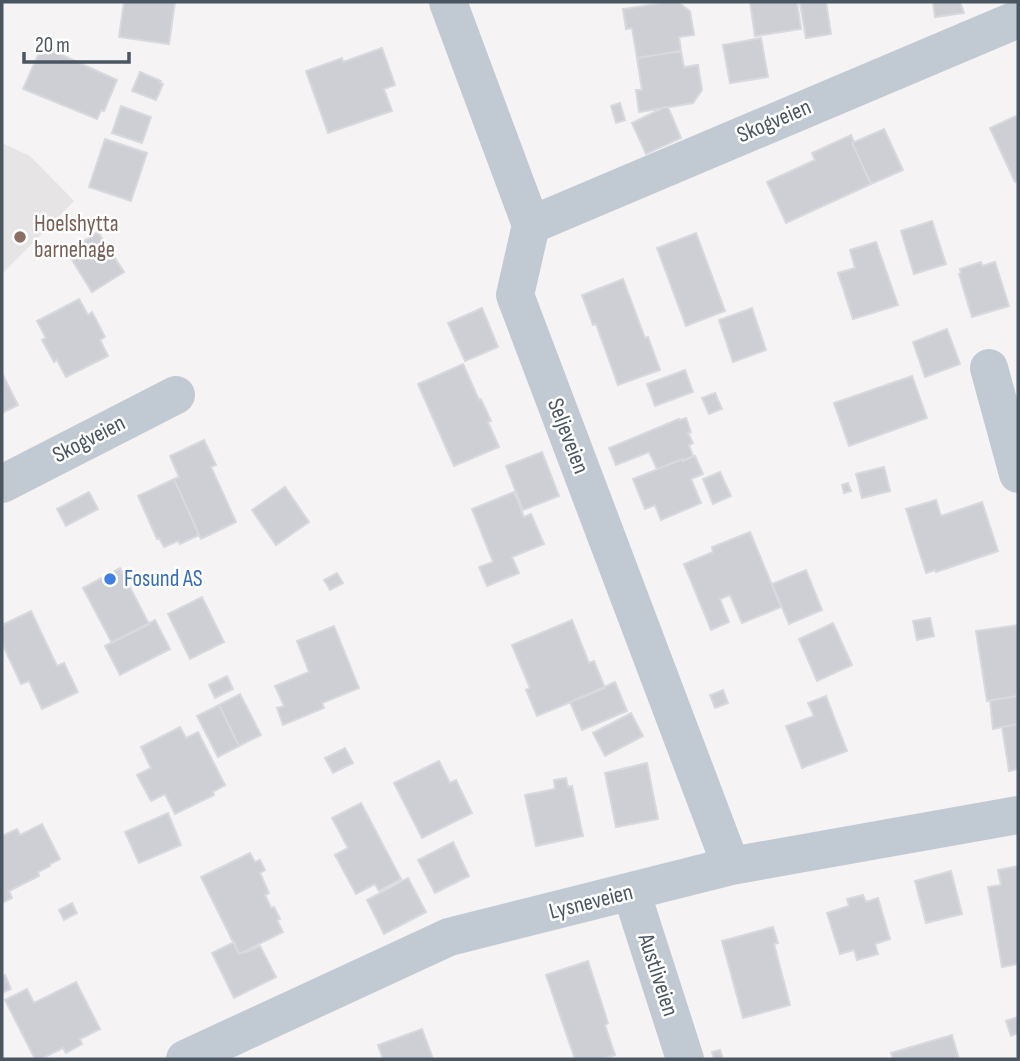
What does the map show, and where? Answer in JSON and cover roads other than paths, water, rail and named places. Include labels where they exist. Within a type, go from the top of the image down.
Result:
[{"type":"street","points":[[448,2],[531,225]]},
{"type":"street","name":"Skogveien","points":[[531,225],[1018,19]]},
{"type":"street","name":"Seljeveien","points":[[531,225],[515,295],[731,866]]},
{"type":"street","points":[[989,368],[1018,474]]},
{"type":"street","name":"Skogveien","points":[[2,484],[176,395]]},
{"type":"street","name":"Lysneveien","points":[[185,1059],[449,937],[731,866],[1018,815]]},
{"type":"street","name":"Austliveien","points":[[631,891],[685,1059]]},
{"type":"place","name":"Hoelshytta barnehage","points":[[20,237]]},
{"type":"place","name":"Fosund AS","points":[[110,579]]}]
